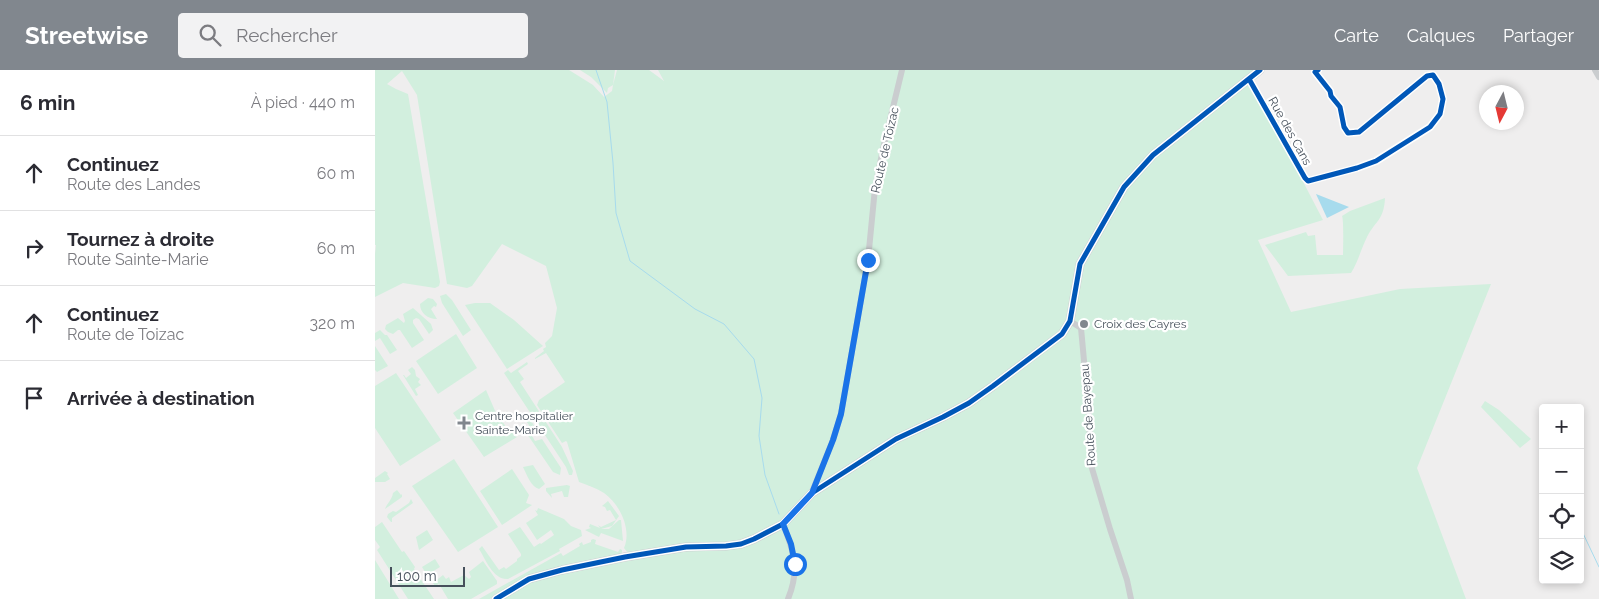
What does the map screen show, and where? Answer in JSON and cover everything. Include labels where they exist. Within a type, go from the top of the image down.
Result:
[{"type":"street","name":"Route de Toizac","points":[[812,493],[841,414],[868,260],[875,188],[903,70]]},
{"type":"street","points":[[496,599],[529,579],[562,570],[686,547],[726,546],[741,544],[754,539],[783,524],[812,493],[896,439],[969,403],[1062,334],[1070,321],[1080,264],[1124,186],[1153,155],[1260,70]]},
{"type":"street","name":"Rue des Cans","points":[[1249,79],[1308,181],[1376,161],[1430,127],[1439,114],[1443,99],[1439,84],[1433,75],[1427,76],[1359,132],[1348,133],[1344,127],[1340,107],[1331,96],[1331,91],[1315,72],[1318,70]]},
{"type":"street","points":[[1595,70],[1599,77]]},
{"type":"street","name":"Route de Bayepau","points":[[1070,321],[1081,328],[1089,415],[1091,465],[1107,522],[1127,580],[1131,599]]},
{"type":"street","points":[[783,524],[791,544],[796,572],[788,599]]},
{"type":"green space","points":[[375,70],[569,70],[593,85],[604,97],[612,91],[617,70],[649,70],[664,81],[658,70],[1264,70],[1248,84],[1285,147],[1323,220],[1258,240],[1291,312],[1400,289],[1491,284],[1417,468],[1466,599],[502,599],[528,581],[632,560],[648,551],[628,553],[624,548],[627,533],[619,510],[604,493],[579,482],[567,442],[562,443],[537,405],[539,400],[565,382],[546,353],[535,359],[544,351],[545,343],[552,336],[557,308],[546,266],[502,244],[472,286],[467,288],[447,284],[417,95],[402,71],[387,84],[408,94],[440,282],[439,286],[435,288],[403,283],[375,297]]},
{"type":"green space","points":[[580,70],[615,70],[613,85],[608,88],[607,93],[591,77]]},
{"type":"green space","points":[[1385,198],[1381,216],[1367,237],[1351,273],[1288,276],[1265,245],[1306,232],[1308,236],[1315,235],[1317,255],[1343,255],[1342,216],[1350,211]]},
{"type":"green space","points":[[446,294],[452,300],[471,330],[463,336],[442,303],[440,296]]},
{"type":"green space","points":[[428,298],[433,299],[437,304],[436,307],[434,306],[431,309],[437,319],[428,317],[421,310],[420,304]]},
{"type":"green space","points":[[490,303],[514,320],[543,346],[507,369],[465,305]]},
{"type":"green space","points":[[413,308],[431,324],[433,330],[429,334],[419,319],[413,320],[424,340],[412,348],[400,330],[393,334],[385,329],[386,325],[398,318],[404,323],[403,314]]},
{"type":"green space","points":[[380,330],[387,335],[397,350],[390,354],[380,338],[375,341],[375,333]]},
{"type":"green space","points":[[456,334],[477,368],[438,394],[416,361]]},
{"type":"green space","points":[[375,346],[388,366],[377,372],[375,370]]},
{"type":"green space","points":[[527,362],[528,364],[518,371],[524,379],[520,382],[562,447],[573,471],[572,475],[569,475],[566,467],[504,373],[508,370],[511,373]]},
{"type":"green space","points":[[412,367],[415,370],[416,376],[420,379],[418,382],[421,385],[415,389],[418,395],[416,396],[403,375],[406,378],[411,374],[408,370]]},
{"type":"green space","points":[[396,373],[441,440],[400,466],[375,428],[375,386]]},
{"type":"green space","points":[[486,390],[496,413],[507,428],[517,437],[484,457],[453,413]]},
{"type":"green space","points":[[1485,401],[1499,410],[1531,439],[1520,448],[1481,407]]},
{"type":"green space","points":[[530,419],[536,429],[531,434],[535,441],[542,439],[561,468],[560,475],[553,472],[521,425],[523,423],[528,427],[529,425],[526,421]]},
{"type":"green space","points":[[454,459],[498,527],[458,552],[412,486]]},
{"type":"green space","points":[[533,465],[545,484],[539,489],[531,483],[523,467]]},
{"type":"green space","points":[[512,469],[529,495],[526,503],[532,505],[502,525],[480,491]]},
{"type":"green space","points":[[385,471],[390,479],[385,482],[375,482],[375,478]]},
{"type":"green space","points":[[570,486],[568,497],[564,497],[562,491],[551,494],[552,498],[546,491],[546,488]]},
{"type":"green space","points":[[397,490],[402,494],[402,497],[385,509],[393,493]]},
{"type":"green space","points":[[411,499],[413,503],[392,518],[391,522],[387,517],[388,514],[393,511],[396,512],[409,503]]},
{"type":"green space","points":[[608,501],[619,516],[612,526],[601,529],[609,529],[621,520],[623,541],[601,533],[599,537],[585,530],[591,528],[589,527],[590,524],[600,528],[598,525],[601,527],[616,520],[610,510],[607,511],[602,506]]},
{"type":"green space","points":[[538,508],[564,519],[571,526],[581,530],[582,536],[559,549],[560,551],[508,579],[498,576],[494,573],[479,549],[482,546],[499,570],[504,567],[506,569],[521,556],[508,534],[520,527],[534,547],[554,535],[551,530],[537,540],[526,523],[538,515],[535,510],[537,511]]},
{"type":"green space","points":[[382,522],[402,552],[404,551],[415,567],[414,569],[434,599],[408,599],[377,550],[380,547],[375,540],[375,527]]},
{"type":"green space","points":[[427,530],[433,540],[419,550],[416,537]]},
{"type":"green space","points":[[593,539],[596,540],[595,544],[618,552],[620,549],[622,550],[622,554],[523,578],[490,599],[479,599],[561,553],[563,556],[580,546],[579,544],[582,542],[583,545],[591,542]]},
{"type":"green space","points":[[435,559],[440,567],[427,575],[422,567]]},
{"type":"green space","points":[[375,560],[399,599],[375,599]]},
{"type":"green space","points":[[483,561],[497,581],[497,584],[471,599],[448,599],[439,584],[435,586],[433,583],[443,575],[446,579],[449,577],[451,582],[464,575],[469,579],[471,577],[469,572]]},
{"type":"water","points":[[1316,194],[1349,207],[1327,218]]},
{"type":"waterway","points":[[596,70],[607,102],[616,213],[630,261],[695,309],[724,324],[754,359],[762,398],[759,436],[765,475],[779,514]]},
{"type":"waterway","points":[[1584,535],[1599,567]]},
{"type":"cycle path","points":[[496,599],[529,579],[562,570],[686,547],[726,546],[741,544],[754,539],[783,524],[812,493],[896,439],[969,403],[1062,334],[1070,321],[1080,264],[1124,187],[1153,155],[1260,70]]},
{"type":"cycle path","points":[[1249,79],[1308,181],[1376,161],[1430,127],[1440,114],[1443,99],[1439,84],[1433,75],[1427,76],[1359,132],[1348,133],[1344,127],[1340,107],[1315,72],[1318,70]]},
{"type":"place","name":"Croix des Cayres","points":[[1084,324]]},
{"type":"place","name":"Centre hospitalier Sainte-Marie","points":[[464,423]]},
{"type":"route","points":[[795,564],[791,544],[783,524],[812,493],[833,440],[841,414],[868,260]]}]
